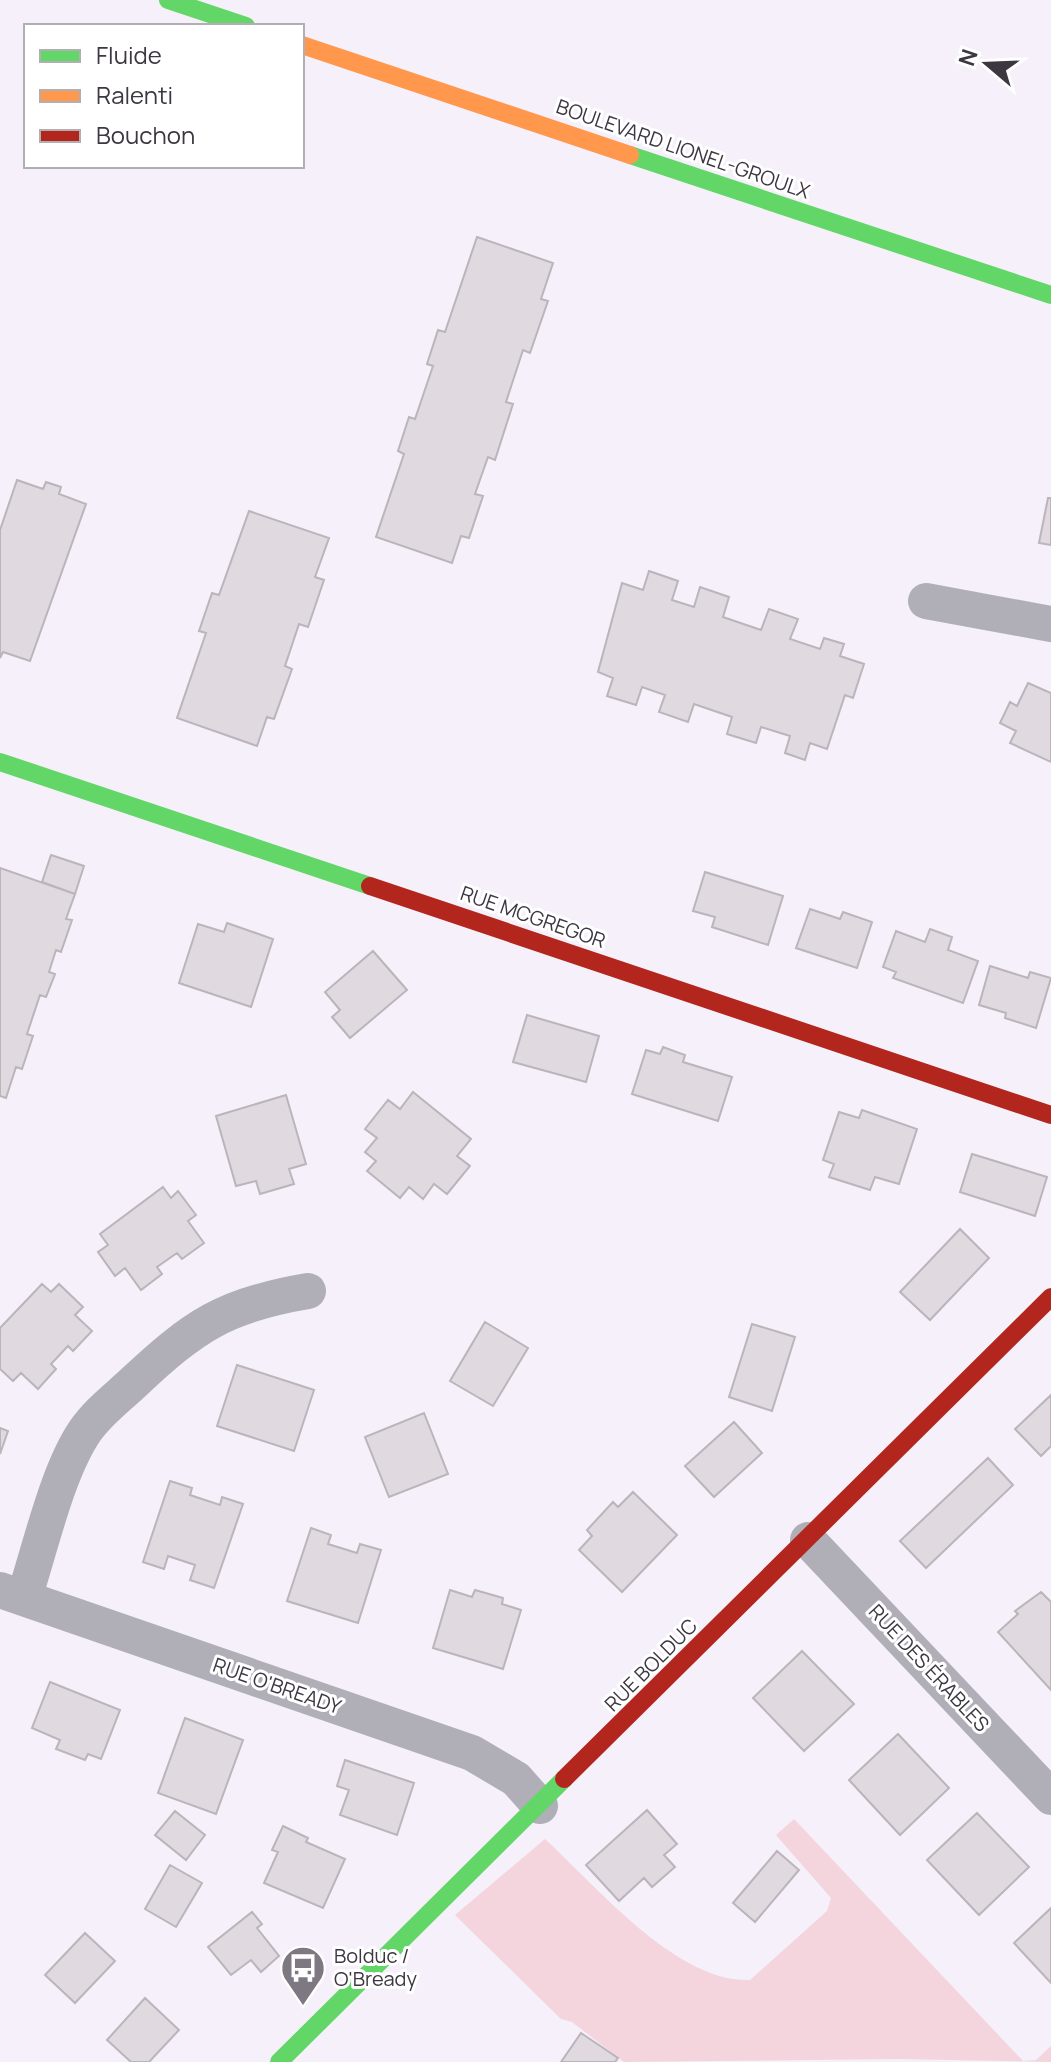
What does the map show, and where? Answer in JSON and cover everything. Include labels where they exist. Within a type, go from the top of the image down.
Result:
[{"type":"street","points":[[168,0],[240,24]]},
{"type":"street","name":"BOULEVARD LIONEL-GROULX","points":[[304,46],[1051,295]]},
{"type":"street","points":[[926,601],[1051,624]]},
{"type":"street","name":"RUE MCGREGOR","points":[[0,762],[1051,1115]]},
{"type":"street","points":[[12,1594],[69,1462],[85,1431],[104,1410],[184,1336],[202,1324],[233,1310],[308,1291]]},
{"type":"street","name":"RUE BOLDUC","points":[[279,2062],[1051,1297]]},
{"type":"street","name":"RUE DES ÉRABLES","points":[[808,1540],[1051,1797]]},
{"type":"street","name":"RUE O'BREADY","points":[[12,1594],[472,1753],[516,1779],[540,1806]]},
{"type":"shaded area","points":[[794,1819],[1023,2061],[1036,2060],[1051,2046],[1051,2062],[898,2059],[624,2062],[572,2022],[561,2019],[455,1915],[545,1839],[613,1905],[667,1949],[694,1966],[722,1977],[750,1980],[827,1911],[831,1898],[776,1835]]},
{"type":"building","points":[[477,237],[553,263],[541,299],[548,301],[530,353],[523,350],[506,402],[513,404],[495,460],[488,457],[475,494],[483,496],[469,538],[461,536],[452,563],[376,537],[404,454],[398,451],[409,417],[415,419],[433,366],[427,364],[438,330],[445,332]]},
{"type":"building","points":[[17,480],[43,489],[46,482],[61,487],[59,494],[86,504],[30,661],[3,652],[0,658],[0,530]]},
{"type":"building","points":[[1048,498],[1051,498],[1051,545],[1039,543]]},
{"type":"building","points":[[249,511],[329,538],[315,577],[324,580],[308,627],[299,624],[285,666],[292,669],[274,719],[267,717],[257,746],[177,718],[206,633],[199,631],[212,593],[219,595]]},
{"type":"building","points":[[649,571],[678,581],[672,600],[694,607],[700,587],[729,597],[723,617],[761,630],[769,609],[798,619],[790,639],[820,649],[824,638],[844,644],[840,656],[864,664],[853,698],[845,695],[827,749],[810,743],[805,760],[785,753],[790,736],[761,727],[756,743],[727,734],[732,717],[694,704],[688,722],[659,712],[665,695],[642,687],[636,705],[607,696],[613,678],[598,672],[622,583],[643,590]]},
{"type":"building","points":[[1028,683],[1051,693],[1051,762],[1010,743],[1016,731],[1000,723],[1010,702],[1017,706]]},
{"type":"building","points":[[51,855],[84,866],[75,894],[42,882]]},
{"type":"building","points":[[0,868],[75,894],[66,919],[72,920],[61,952],[56,950],[49,972],[55,974],[46,997],[40,995],[27,1034],[33,1036],[22,1069],[16,1067],[6,1098],[0,1096]]},
{"type":"building","points":[[705,872],[783,896],[768,945],[712,927],[715,917],[693,911]]},
{"type":"building","points":[[810,909],[840,919],[843,912],[872,922],[857,968],[796,948]]},
{"type":"building","points":[[227,923],[273,939],[251,1007],[179,983],[198,924],[224,932]]},
{"type":"building","points":[[930,929],[952,937],[948,950],[978,961],[963,1003],[893,978],[896,972],[883,967],[896,931],[925,942]]},
{"type":"building","points":[[373,951],[407,990],[350,1038],[332,1017],[340,1010],[325,992]]},
{"type":"building","points":[[990,966],[1028,978],[1030,972],[1051,978],[1036,1028],[1005,1018],[1006,1013],[979,1005]]},
{"type":"building","points":[[527,1015],[599,1036],[586,1082],[513,1062]]},
{"type":"building","points":[[663,1047],[685,1055],[683,1062],[732,1077],[718,1121],[632,1094],[646,1050],[660,1054]]},
{"type":"building","points":[[413,1092],[471,1139],[457,1156],[470,1166],[447,1194],[434,1184],[423,1199],[409,1187],[400,1198],[367,1171],[376,1161],[365,1152],[377,1138],[365,1129],[388,1100],[400,1109]]},
{"type":"building","points":[[286,1095],[306,1164],[289,1169],[294,1184],[260,1194],[256,1181],[236,1186],[216,1116]]},
{"type":"building","points":[[862,1110],[917,1129],[899,1184],[875,1177],[870,1190],[829,1177],[834,1164],[823,1160],[839,1112],[859,1118]]},
{"type":"building","points":[[972,1154],[1047,1177],[1035,1216],[960,1192]]},
{"type":"building","points":[[163,1187],[171,1198],[178,1191],[196,1215],[188,1221],[204,1243],[182,1259],[177,1253],[157,1267],[162,1274],[141,1290],[125,1268],[115,1276],[98,1252],[108,1245],[100,1234]]},
{"type":"building","points":[[960,1229],[989,1258],[930,1320],[900,1292]]},
{"type":"building","points":[[42,1284],[51,1292],[59,1284],[83,1307],[75,1315],[92,1331],[73,1351],[68,1346],[51,1364],[56,1369],[38,1389],[21,1373],[13,1381],[0,1369],[0,1328]]},
{"type":"building","points":[[485,1322],[528,1348],[493,1406],[450,1381]]},
{"type":"building","points":[[752,1324],[795,1337],[772,1411],[729,1397]]},
{"type":"building","points":[[237,1365],[314,1390],[294,1451],[217,1426]]},
{"type":"building","points":[[1051,1395],[1051,1446],[1041,1456],[1015,1429]]},
{"type":"building","points":[[424,1413],[448,1474],[389,1497],[365,1437]]},
{"type":"building","points":[[734,1422],[762,1453],[714,1497],[685,1466]]},
{"type":"building","points":[[0,1428],[8,1431],[0,1454]]},
{"type":"building","points":[[988,1458],[1013,1485],[926,1568],[900,1541]]},
{"type":"building","points":[[170,1481],[192,1488],[190,1495],[220,1505],[222,1497],[243,1504],[214,1588],[190,1580],[195,1565],[168,1556],[164,1569],[143,1562]]},
{"type":"building","points":[[633,1492],[677,1535],[622,1592],[579,1550],[592,1536],[587,1530],[613,1502],[618,1507]]},
{"type":"building","points":[[311,1528],[331,1535],[328,1544],[357,1553],[360,1544],[381,1550],[358,1623],[287,1601]]},
{"type":"building","points":[[450,1590],[472,1597],[475,1590],[503,1598],[502,1604],[521,1610],[503,1669],[433,1648]]},
{"type":"building","points":[[1041,1592],[1051,1602],[1051,1690],[998,1632],[1018,1614],[1015,1611]]},
{"type":"building","points":[[802,1651],[854,1704],[804,1751],[753,1698]]},
{"type":"building","points":[[50,1682],[120,1710],[101,1759],[88,1754],[85,1760],[56,1749],[60,1740],[32,1728]]},
{"type":"building","points":[[185,1718],[243,1740],[216,1814],[158,1793]]},
{"type":"building","points":[[898,1734],[949,1788],[900,1835],[849,1780]]},
{"type":"building","points":[[345,1760],[414,1783],[397,1835],[340,1815],[349,1790],[337,1786]]},
{"type":"building","points":[[647,1810],[677,1844],[664,1855],[675,1867],[652,1887],[644,1878],[619,1901],[586,1865]]},
{"type":"building","points":[[175,1811],[205,1835],[186,1860],[155,1835]]},
{"type":"building","points":[[977,1813],[1029,1867],[979,1915],[927,1860]]},
{"type":"building","points":[[283,1826],[308,1838],[306,1842],[345,1859],[323,1908],[264,1883],[278,1852],[272,1850]]},
{"type":"building","points":[[777,1851],[799,1870],[755,1922],[733,1903]]},
{"type":"building","points":[[170,1865],[202,1883],[176,1927],[145,1909]]},
{"type":"building","points":[[1051,1908],[1051,1983],[1014,1943]]},
{"type":"building","points":[[252,1912],[262,1924],[257,1928],[279,1956],[261,1972],[251,1960],[231,1975],[208,1947]]},
{"type":"building","points":[[85,1933],[115,1961],[75,2003],[45,1975]]},
{"type":"building","points":[[145,1998],[179,2030],[149,2062],[131,2062],[107,2040]]},
{"type":"building","points":[[581,2033],[618,2058],[615,2062],[561,2062]]},
{"type":"traffic: fast","points":[[168,0],[240,24]]},
{"type":"traffic: fast","points":[[630,155],[1051,295]]},
{"type":"traffic: fast","points":[[0,762],[370,886]]},
{"type":"traffic: fast","points":[[279,2062],[564,1779]]},
{"type":"traffic: slow","points":[[304,46],[630,155]]},
{"type":"traffic: jam","points":[[370,886],[1051,1115]]},
{"type":"traffic: jam","points":[[564,1779],[1051,1297]]},
{"type":"place","name":"Bolduc / O'Bready","points":[[303,2007]]}]
